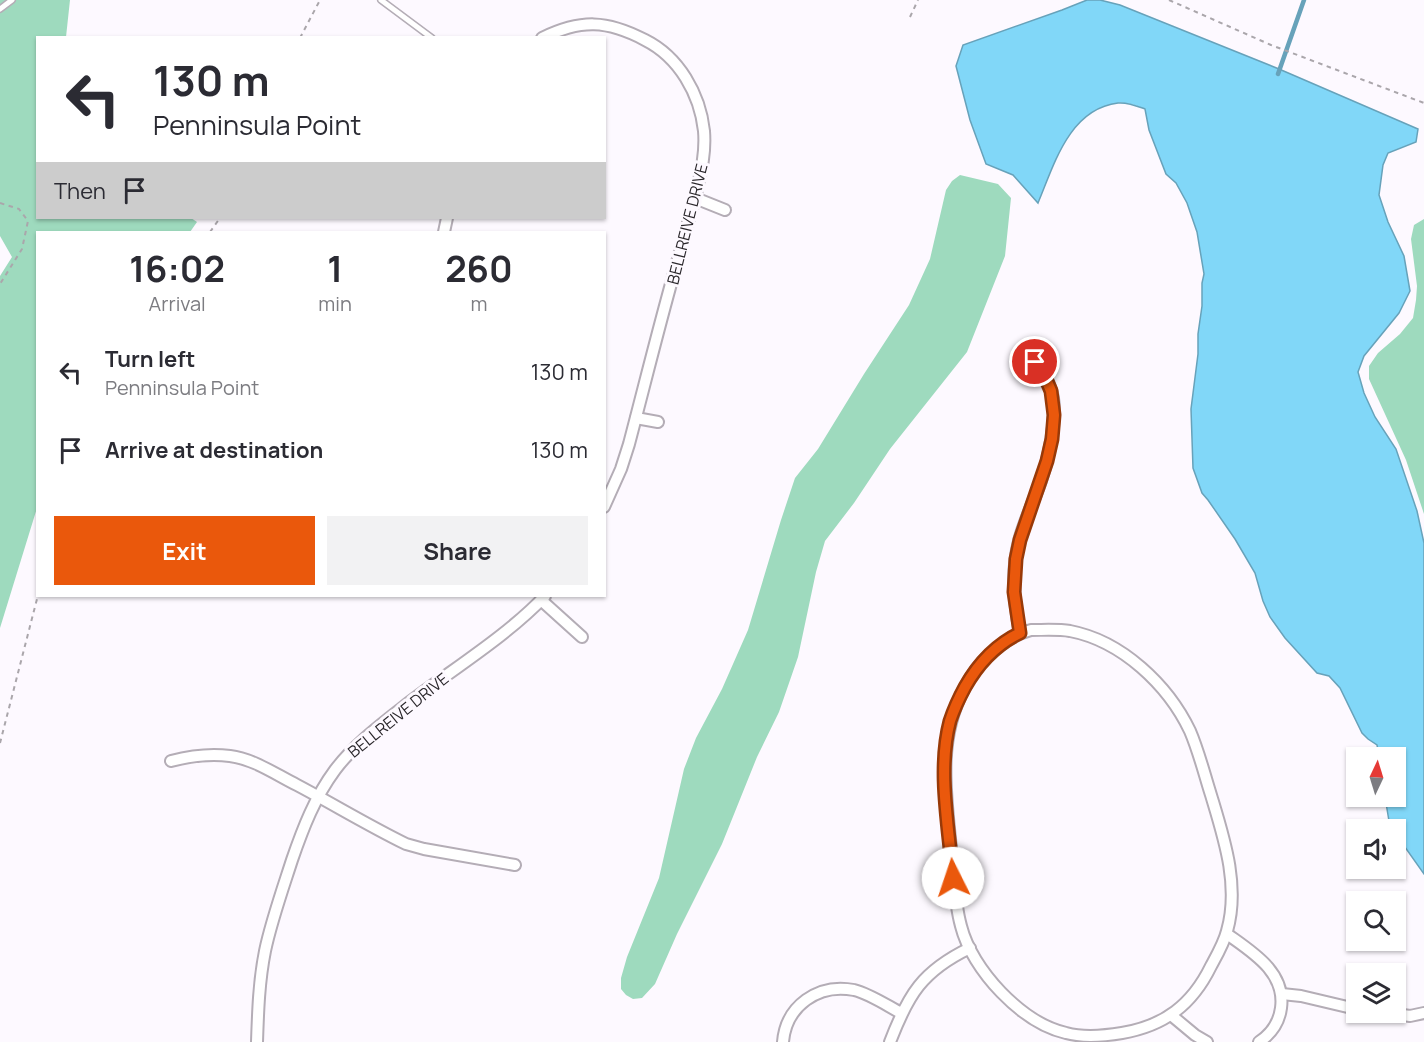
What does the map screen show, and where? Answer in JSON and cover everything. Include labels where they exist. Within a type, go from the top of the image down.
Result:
[{"type":"street","name":"BELLREIVE DRIVE","points":[[547,36],[573,26],[601,24],[628,31],[656,45],[676,64],[689,84],[696,99],[704,130],[703,164],[695,198],[636,418],[621,469],[608,496]]},
{"type":"street","points":[[695,198],[725,210]]},
{"type":"street","points":[[1020,633],[1014,592],[1016,559],[1020,540],[1047,461],[1054,415],[1051,391],[1035,362]]},
{"type":"street","points":[[636,418],[658,422]]},
{"type":"street","name":"BELLREIVE DRIVE","points":[[257,1042],[258,1008],[266,949],[287,876],[318,796],[348,753],[401,708],[515,623],[543,598]]},
{"type":"street","points":[[543,598],[582,637]]},
{"type":"street","points":[[1031,630],[1070,631],[1105,644],[1149,674],[1173,701],[1190,733],[1221,828],[1231,878],[1232,902],[1227,934],[1207,975],[1187,1001],[1171,1015],[1154,1024],[1130,1032],[1090,1036],[1065,1033],[1037,1020],[1008,999],[985,972],[973,956],[961,927],[945,791],[945,754],[950,720],[971,676],[980,664],[1010,638],[1020,633],[1031,630]]},
{"type":"street","points":[[171,761],[190,756],[215,754],[232,756],[257,764],[406,844],[515,865]]},
{"type":"street","points":[[1227,934],[1267,965],[1278,980],[1281,994],[1281,1011],[1278,1021],[1273,1030],[1259,1042]]},
{"type":"street","points":[[890,1042],[901,1013],[926,977],[939,965],[970,948]]},
{"type":"street","points":[[783,1042],[785,1029],[794,1011],[809,997],[819,992],[854,990],[901,1013]]},
{"type":"street","points":[[1281,994],[1301,996],[1346,1007]]},
{"type":"street","points":[[1406,1015],[1424,1013]]},
{"type":"street","points":[[1171,1015],[1195,1035],[1208,1042]]},
{"type":"lane","points":[[0,9],[12,0]]},
{"type":"lane","points":[[381,0],[429,36]]},
{"type":"path","points":[[301,36],[320,0]]},
{"type":"path","points":[[910,17],[918,0]]},
{"type":"path","points":[[1169,0],[1271,45],[1424,103]]},
{"type":"path","points":[[0,203],[19,209],[28,221],[22,249],[0,284]]},
{"type":"path","points":[[0,743],[37,597]]},
{"type":"green space","points":[[0,0],[70,0],[66,36],[36,36],[36,219],[192,219],[197,222],[191,231],[36,231],[36,511],[0,628],[0,276],[12,257],[0,236]]},
{"type":"green space","points":[[960,175],[998,184],[1011,198],[1005,256],[967,352],[890,449],[825,541],[798,657],[779,712],[757,757],[722,844],[655,984],[642,998],[633,999],[621,989],[621,978],[627,957],[659,878],[684,769],[696,738],[722,689],[748,630],[795,478],[818,449],[909,305],[930,259],[946,190]]},
{"type":"green space","points":[[1424,219],[1424,514],[1406,460],[1369,379],[1369,366],[1378,353],[1400,334],[1413,318],[1417,286],[1411,239],[1414,225]]},
{"type":"water","points":[[1087,0],[1100,0],[1120,5],[1279,69],[1418,129],[1416,142],[1388,153],[1383,165],[1379,195],[1388,222],[1404,256],[1410,291],[1399,313],[1364,356],[1358,372],[1364,393],[1375,417],[1396,449],[1417,511],[1424,543],[1424,874],[1406,849],[1406,819],[1389,819],[1387,807],[1406,807],[1406,747],[1377,747],[1368,739],[1362,733],[1340,688],[1329,676],[1317,673],[1285,638],[1270,617],[1255,573],[1235,539],[1202,493],[1193,468],[1191,409],[1204,274],[1197,232],[1187,203],[1176,183],[1166,174],[1149,130],[1145,109],[1118,103],[1101,107],[1087,116],[1075,127],[1057,156],[1038,203],[1013,175],[986,164],[970,120],[956,66],[963,45]]},
{"type":"waterway","points":[[1278,74],[1304,0]]},
{"type":"route","points":[[953,878],[945,791],[945,754],[950,720],[971,676],[980,664],[1010,638],[1020,633],[1014,592],[1016,559],[1052,439],[1054,403],[1046,379],[1035,362]]}]
